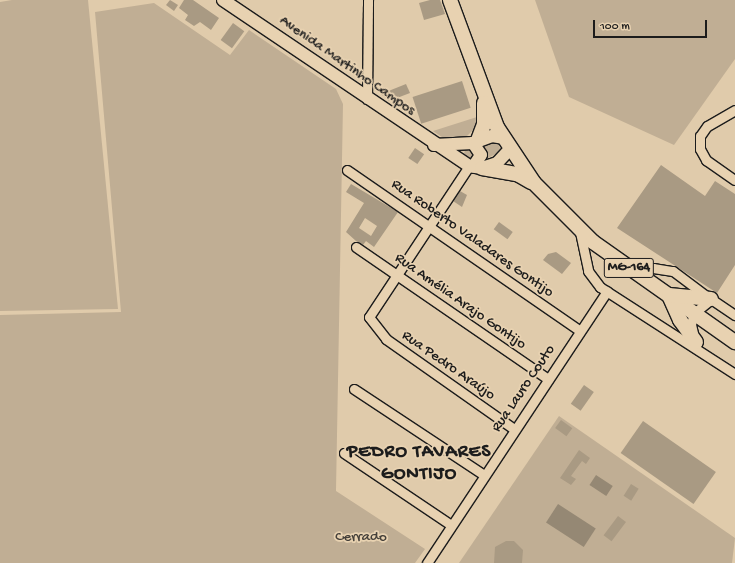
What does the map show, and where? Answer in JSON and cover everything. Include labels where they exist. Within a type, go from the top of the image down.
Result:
[{"type":"main road","name":"Avenida Martinho Campos","points":[[223,0],[434,145],[475,167]]},
{"type":"main road","name":"MG-164","points":[[450,0],[484,96],[507,144],[534,183],[580,232],[735,342]]},
{"type":"main road","points":[[475,142],[484,124],[484,96]]},
{"type":"main road","points":[[475,142],[481,155],[475,167]]},
{"type":"main road","points":[[434,145],[475,142],[507,144],[501,162],[475,167]]},
{"type":"main road","points":[[475,167],[517,174],[534,183]]},
{"type":"main road","points":[[696,342],[680,320],[669,295],[710,299]]},
{"type":"street","points":[[367,99],[368,0]]},
{"type":"street","points":[[735,110],[707,126],[700,136],[700,149],[706,160],[735,180]]},
{"type":"street","points":[[395,274],[428,226],[475,167]]},
{"type":"street","name":"Rua Roberto Valadares Gontijo","points":[[347,170],[580,331]]},
{"type":"street","points":[[580,232],[588,271],[607,291],[735,374]]},
{"type":"street","name":"Rua Amélia Arajo Gontijo","points":[[356,247],[548,379]]},
{"type":"street","points":[[638,274],[653,268],[673,271],[710,299],[735,315]]},
{"type":"street","name":"Rua Pedro Araújo","points":[[395,274],[369,317],[386,339],[514,429]]},
{"type":"street","name":"Rua Lauro Couto","points":[[427,563],[514,429],[607,291]]},
{"type":"street","points":[[710,299],[694,313],[691,324],[696,342],[719,363]]},
{"type":"street","points":[[354,389],[484,475]]},
{"type":"street","points":[[344,453],[451,525]]},
{"type":"green space","points":[[12,0],[88,0],[118,309],[0,311],[0,2]]},
{"type":"green space","points":[[535,0],[735,0],[735,59],[674,145],[569,97]]},
{"type":"green space","name":"Cerrado","points":[[154,3],[230,55],[249,30],[336,89],[343,104],[336,491],[425,549],[415,563],[0,563],[0,315],[121,312],[95,12]]},
{"type":"green space","points":[[477,117],[477,126],[466,137],[448,141],[433,131]]},
{"type":"green space","points":[[489,141],[498,143],[501,151],[486,159],[482,144]]},
{"type":"green space","points":[[467,149],[471,149],[474,154],[471,159],[467,159],[464,156],[464,152]]},
{"type":"green space","points":[[559,416],[735,538],[732,563],[459,563]]},
{"type":"shaded area","points":[[596,475],[613,486],[606,496],[589,485]]},
{"type":"shaded area","points":[[558,504],[596,529],[584,547],[546,522]]},
{"type":"building","points":[[170,0],[178,5],[174,11],[166,5]]},
{"type":"building","points":[[184,0],[193,0],[219,18],[211,30],[200,22],[194,26],[185,20],[188,15],[179,8]]},
{"type":"building","points":[[430,0],[440,0],[445,14],[424,20],[419,3]]},
{"type":"building","points":[[233,23],[244,31],[232,48],[221,40]]},
{"type":"building","points":[[462,81],[471,108],[421,124],[413,97]]},
{"type":"building","points":[[406,84],[410,93],[389,101],[381,94]]},
{"type":"building","points":[[415,148],[424,154],[417,164],[408,158]]},
{"type":"building","points":[[661,165],[705,196],[715,181],[735,194],[735,265],[717,293],[617,228]]},
{"type":"building","points":[[351,184],[398,212],[374,247],[366,241],[363,245],[346,232],[364,203],[346,192]],"holes":[[[365,218],[377,226],[371,236],[359,228]]]},
{"type":"building","points":[[460,191],[467,195],[462,207],[453,201]]},
{"type":"building","points":[[499,222],[513,232],[507,239],[494,229]]},
{"type":"building","points":[[556,252],[571,263],[562,274],[543,260],[548,254]]},
{"type":"building","points":[[584,385],[594,392],[581,411],[571,404]]},
{"type":"building","points":[[561,420],[572,428],[566,436],[555,428]]},
{"type":"building","points":[[643,421],[716,472],[694,504],[621,453]]},
{"type":"building","points":[[579,450],[590,458],[586,464],[582,461],[571,476],[576,479],[571,485],[560,478]]},
{"type":"building","points":[[631,484],[639,489],[631,501],[624,496]]},
{"type":"building","points":[[618,516],[626,522],[612,541],[604,535]]},
{"type":"building","points":[[506,541],[514,541],[523,550],[522,563],[494,563],[495,547]]},
{"type":"district","name":"PEDRO TAVARES GONTIJO","points":[[419,464]]}]
